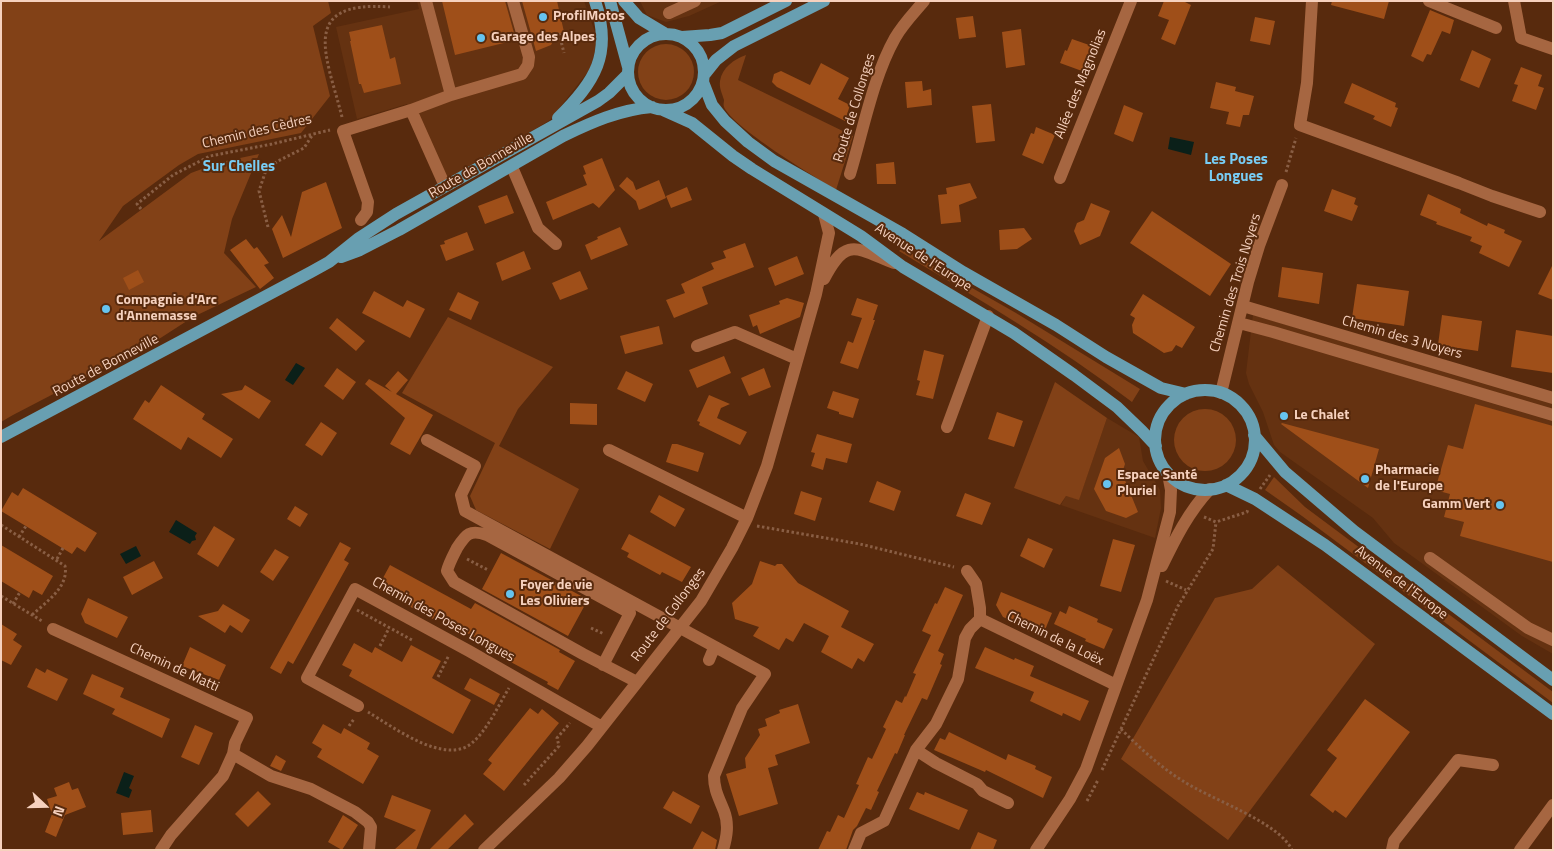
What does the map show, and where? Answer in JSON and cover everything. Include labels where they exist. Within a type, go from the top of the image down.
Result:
[{"type":"main road","points":[[545,131],[577,97],[590,81],[596,69],[601,52],[603,34],[595,1]]},
{"type":"main road","points":[[610,1],[628,70],[629,82],[635,94],[644,103],[657,109],[674,109],[688,104],[696,96],[716,60],[734,46],[824,1]]},
{"type":"main road","points":[[624,1],[639,18],[664,33],[682,37],[710,36],[722,33],[786,1]]},
{"type":"main road","points":[[628,70],[631,57],[640,44],[648,38],[664,33]]},
{"type":"main road","points":[[682,37],[691,42],[698,50],[704,65],[704,79]]},
{"type":"main road","name":"Route de Bonneville","points":[[329,262],[375,227],[598,101],[609,93],[628,70]]},
{"type":"main road","name":"Avenue de l'Europe","points":[[704,79],[712,105],[725,121],[748,142],[774,161],[903,234],[963,272],[1056,325],[1106,358],[1161,388],[1186,394]]},
{"type":"main road","name":"Route de Bonneville","points":[[1,437],[329,262],[360,250],[391,234],[512,167],[563,136],[620,112],[657,109]]},
{"type":"main road","name":"Avenue de l'Europe","points":[[657,109],[698,127],[742,163],[904,266],[988,316],[1102,395],[1130,418],[1156,446]]},
{"type":"main road","points":[[1207,390],[1221,393],[1232,398],[1242,406],[1249,417],[1254,436],[1253,451],[1248,465],[1239,477],[1226,485],[1210,489],[1189,487],[1178,482],[1168,474],[1161,464],[1156,446],[1156,433],[1162,415],[1170,405],[1186,394],[1207,390]]},
{"type":"main road","name":"Avenue de l'Europe","points":[[1254,436],[1285,472],[1354,531],[1553,680]]},
{"type":"main road","name":"Avenue de l'Europe","points":[[1226,485],[1250,496],[1325,545],[1553,714]]},
{"type":"street","points":[[426,1],[451,95]]},
{"type":"street","points":[[361,220],[367,212],[368,202],[343,130],[522,74],[528,65],[529,57],[514,1]]},
{"type":"street","points":[[668,13],[695,1]]},
{"type":"street","name":"Route de Collonges","points":[[850,174],[874,89],[886,56],[895,37],[924,1]]},
{"type":"street","name":"Allée des Magnolias","points":[[1060,178],[1130,1]]},
{"type":"street","points":[[1312,1],[1307,83],[1300,125],[1540,212]]},
{"type":"street","points":[[1429,1],[1496,28]]},
{"type":"street","points":[[1514,1],[1521,38],[1553,49]]},
{"type":"street","points":[[411,110],[445,186]]},
{"type":"street","points":[[512,167],[538,228],[556,244]]},
{"type":"street","name":"Chemin des Trois Noyers","points":[[1221,393],[1244,306],[1248,282],[1282,185]]},
{"type":"street","name":"Route de Collonges","points":[[484,850],[559,778],[602,727],[701,601],[746,521],[770,455],[816,294],[828,238],[828,228],[824,214]]},
{"type":"street","name":"Route de Collonges","points":[[816,294],[833,262],[843,252],[848,250],[864,251],[904,266]]},
{"type":"street","name":"Chemin des 3 Noyers","points":[[1244,306],[1553,398]]},
{"type":"street","points":[[947,428],[988,316]]},
{"type":"street","points":[[1239,323],[1553,415]]},
{"type":"street","points":[[697,346],[735,332],[798,359]]},
{"type":"street","points":[[427,440],[475,466],[461,495],[465,511],[714,648],[765,674],[742,708],[714,776],[714,786],[724,811],[726,823],[727,833],[723,850]]},
{"type":"street","points":[[609,450],[746,521]]},
{"type":"street","name":"Chemin de la Loëx","points":[[1147,600],[1170,512],[1171,490],[1168,474]]},
{"type":"street","name":"Chemin de la Loëx","points":[[1036,850],[1079,784],[1093,752],[1147,600],[1178,534],[1210,489]]},
{"type":"street","points":[[603,665],[630,613],[482,533],[475,532],[464,536],[449,564],[447,572],[454,582],[603,665],[637,682]]},
{"type":"street","points":[[1430,558],[1528,628],[1553,640]]},
{"type":"street","points":[[854,850],[862,833],[884,821],[916,750],[936,724],[958,679],[965,638],[970,629],[980,619],[976,584],[967,571]]},
{"type":"street","name":"Chemin des Poses Longues","points":[[358,706],[307,678],[355,589],[602,727]]},
{"type":"street","name":"Chemin de la Loëx","points":[[980,619],[1116,685]]},
{"type":"street","name":"Chemin de Matti","points":[[53,629],[247,718],[223,776],[171,835],[161,850]]},
{"type":"street","points":[[709,660],[714,648]]},
{"type":"street","points":[[916,750],[936,763],[977,784],[983,791],[1008,804]]},
{"type":"street","points":[[233,754],[271,776],[311,789],[355,812],[368,822],[371,827],[369,850]]},
{"type":"street","points":[[1392,850],[1394,841],[1458,760],[1494,765]]},
{"type":"street","points":[[1520,850],[1553,804]]},
{"type":"path","points":[[343,130],[326,52],[325,35],[329,24],[332,18],[345,9],[363,6],[390,7]]},
{"type":"path","points":[[559,33],[564,53]]},
{"type":"path","points":[[1282,185],[1300,125]]},
{"type":"path","name":"Chemin des Cèdres","points":[[141,208],[137,204],[173,175],[210,156],[272,144],[313,133],[335,129],[343,130]]},
{"type":"path","points":[[268,227],[259,191],[266,170],[278,161],[304,148],[313,133]]},
{"type":"path","points":[[746,521],[944,563],[967,571]]},
{"type":"path","points":[[1086,802],[1178,606],[1212,549],[1216,522]]},
{"type":"path","points":[[1,525],[57,559],[65,566],[63,584],[32,615]]},
{"type":"path","points":[[20,537],[26,526]]},
{"type":"path","points":[[57,559],[63,548]]},
{"type":"path","points":[[455,552],[488,570]]},
{"type":"path","points":[[13,604],[20,592]]},
{"type":"path","points":[[1,596],[53,629]]},
{"type":"path","points":[[347,604],[412,640]]},
{"type":"path","points":[[380,646],[398,612]]},
{"type":"path","points":[[438,677],[456,644]]},
{"type":"path","points":[[358,706],[427,745],[448,751],[458,749],[473,742],[486,726],[515,677]]},
{"type":"path","points":[[524,785],[559,746],[557,738],[578,713]]},
{"type":"path","points":[[1121,729],[1180,780],[1275,830],[1287,840],[1292,850]]},
{"type":"shaded area","points":[[1,1],[328,1],[331,13],[313,26],[330,96],[301,133],[198,154],[179,165],[123,206],[99,241],[191,173],[221,162],[259,154],[232,219],[224,253],[256,287],[193,317],[159,339],[1,422]]},
{"type":"shaded area","points":[[417,1],[584,1],[596,35],[595,51],[590,69],[550,120],[444,184],[407,104],[357,119],[336,27],[419,9]]},
{"type":"shaded area","points":[[640,1],[722,1],[689,16],[666,22],[647,15]]},
{"type":"shaded area","points":[[666,44],[686,52],[694,72],[686,92],[666,100],[646,92],[638,72],[646,52]]},
{"type":"shaded area","points":[[746,55],[738,80],[853,136],[836,190],[757,139],[730,116],[724,107],[720,86],[721,76],[729,65]]},
{"type":"shaded area","points":[[1170,137],[1194,142],[1191,155],[1168,149]]},
{"type":"shaded area","points":[[902,248],[1016,313],[1140,389],[1132,402],[1047,342],[899,251]]},
{"type":"shaded area","points":[[1253,315],[1553,403],[1553,654],[1522,636],[1394,543],[1373,518],[1280,452],[1274,445],[1263,412],[1249,384],[1246,373]]},
{"type":"shaded area","points":[[448,317],[553,367],[518,409],[499,446],[579,489],[550,549],[476,510],[470,496],[495,443],[402,393]]},
{"type":"shaded area","points":[[296,363],[305,368],[293,385],[285,380]]},
{"type":"shaded area","points":[[1055,382],[1107,418],[1079,500],[1066,496],[1060,505],[1014,488]]},
{"type":"shaded area","points":[[1199,409],[1211,409],[1227,418],[1234,428],[1236,440],[1234,452],[1227,462],[1211,471],[1199,471],[1188,466],[1179,457],[1174,446],[1174,434],[1179,423],[1188,414]]},
{"type":"shaded area","points":[[1107,418],[1139,437],[1143,461],[1160,490],[1161,508],[1155,538],[1061,505],[1066,496],[1079,499]]},
{"type":"shaded area","points":[[1274,477],[1305,507],[1553,692],[1553,703],[1265,490]]},
{"type":"shaded area","points":[[176,520],[197,533],[195,536],[196,540],[190,544],[169,532]]},
{"type":"shaded area","points":[[136,546],[141,556],[126,564],[120,554]]},
{"type":"shaded area","points":[[1278,565],[1375,644],[1228,840],[1121,759],[1215,598],[1252,589]]},
{"type":"shaded area","points":[[124,772],[134,776],[129,788],[132,790],[129,798],[116,793]]},
{"type":"building","points":[[442,1],[505,1],[516,40],[455,55]]},
{"type":"building","name":"ProfilMotos","points":[[522,1],[557,1],[564,32],[557,34],[551,45],[536,51]]},
{"type":"building","points":[[1164,1],[1183,1],[1191,5],[1175,45],[1161,39],[1169,20],[1158,16]]},
{"type":"building","points":[[1332,1],[1389,1],[1384,19],[1331,5]]},
{"type":"building","points":[[1430,10],[1454,20],[1450,34],[1442,31],[1431,55],[1427,54],[1423,62],[1411,56]]},
{"type":"building","points":[[973,16],[976,37],[959,39],[956,18]]},
{"type":"building","points":[[1255,17],[1275,21],[1270,45],[1250,41]]},
{"type":"building","points":[[382,25],[390,59],[395,57],[401,84],[364,93],[361,84],[359,84],[349,32]]},
{"type":"building","points":[[1021,29],[1025,65],[1006,68],[1002,32]]},
{"type":"building","points":[[1072,39],[1092,46],[1082,71],[1060,63]]},
{"type":"building","points":[[1472,50],[1491,59],[1479,88],[1460,80]]},
{"type":"building","points":[[821,63],[849,78],[838,99],[850,105],[845,121],[777,87],[772,82],[774,74],[781,71],[810,85]]},
{"type":"building","points":[[1521,67],[1542,75],[1538,86],[1544,88],[1536,110],[1512,101],[1518,85],[1514,84]]},
{"type":"building","points":[[922,81],[923,91],[931,89],[932,105],[907,108],[905,82]]},
{"type":"building","points":[[1216,82],[1236,87],[1235,91],[1254,96],[1249,115],[1243,115],[1240,127],[1226,124],[1229,112],[1210,108]]},
{"type":"building","points":[[1352,83],[1396,103],[1395,107],[1398,108],[1391,127],[1373,119],[1375,116],[1344,103]]},
{"type":"building","points":[[991,104],[995,141],[976,143],[972,106]]},
{"type":"building","points":[[1124,105],[1143,113],[1133,142],[1114,134]]},
{"type":"building","points":[[1036,127],[1055,135],[1043,164],[1022,155],[1031,133],[1034,134]]},
{"type":"building","points":[[602,158],[615,190],[599,208],[593,203],[553,220],[546,202],[587,185],[583,175],[586,174],[583,166]]},
{"type":"building","points":[[894,162],[896,184],[877,184],[876,164]]},
{"type":"building","points":[[627,177],[633,182],[636,190],[659,180],[666,198],[639,210],[636,201],[619,186]]},
{"type":"building","points":[[326,182],[342,228],[283,258],[272,229],[282,215],[291,237],[302,192]]},
{"type":"building","points":[[970,183],[977,198],[959,205],[961,222],[941,224],[938,195],[947,194],[946,188]]},
{"type":"building","points":[[687,187],[692,200],[671,208],[666,196]]},
{"type":"building","points":[[1332,189],[1356,198],[1354,204],[1358,206],[1352,221],[1324,211]]},
{"type":"building","points":[[1428,194],[1461,209],[1460,213],[1487,226],[1488,223],[1505,230],[1504,233],[1522,241],[1509,267],[1479,253],[1482,246],[1470,241],[1472,237],[1436,224],[1437,222],[1420,215]]},
{"type":"building","points":[[507,195],[514,213],[485,224],[478,206]]},
{"type":"building","points":[[1091,203],[1110,211],[1100,236],[1080,245],[1074,231],[1077,223],[1084,220]]},
{"type":"building","points":[[1152,211],[1231,264],[1210,296],[1130,243]]},
{"type":"building","points":[[620,227],[628,245],[591,260],[585,245],[598,239],[597,237]]},
{"type":"building","points":[[1024,228],[1032,239],[1017,249],[1000,250],[999,230]]},
{"type":"building","points":[[467,232],[474,250],[446,261],[440,245],[445,244],[444,241]]},
{"type":"building","points":[[246,239],[254,249],[257,247],[269,263],[264,265],[274,278],[260,289],[230,250]]},
{"type":"building","points":[[745,243],[754,267],[702,287],[708,304],[674,318],[666,300],[685,293],[681,284],[714,269],[711,263],[726,258],[723,251]]},
{"type":"building","points":[[524,251],[531,269],[502,281],[496,263]]},
{"type":"building","points":[[797,256],[804,274],[775,286],[768,268]]},
{"type":"building","points":[[1553,264],[1553,300],[1538,294]]},
{"type":"building","points":[[1282,267],[1323,273],[1319,304],[1278,297]]},
{"type":"building","points":[[138,270],[144,282],[129,290],[123,278]]},
{"type":"building","points":[[580,271],[588,289],[560,300],[552,283]]},
{"type":"building","points":[[1357,284],[1409,291],[1404,326],[1352,318]]},
{"type":"building","points":[[374,291],[403,307],[407,300],[425,309],[410,338],[362,313]]},
{"type":"building","points":[[458,292],[479,302],[471,320],[449,310]]},
{"type":"building","points":[[1143,294],[1195,327],[1182,348],[1176,345],[1172,351],[1164,353],[1133,333],[1132,325],[1135,318],[1130,315]]},
{"type":"building","points":[[787,298],[804,303],[800,317],[760,334],[757,325],[753,327],[749,315],[780,304],[779,301]]},
{"type":"building","points":[[857,298],[878,305],[873,320],[875,320],[858,369],[840,363],[848,341],[853,343],[862,318],[851,315]]},
{"type":"building","points":[[1442,315],[1482,321],[1478,351],[1438,345]]},
{"type":"building","points":[[337,318],[365,341],[356,351],[329,328]]},
{"type":"building","points":[[659,326],[663,344],[625,354],[620,336]]},
{"type":"building","points":[[1516,330],[1553,336],[1553,373],[1511,367]]},
{"type":"building","points":[[924,350],[944,355],[933,399],[916,395],[920,381],[917,380]]},
{"type":"building","points":[[724,356],[731,373],[697,388],[689,370]]},
{"type":"building","points":[[337,368],[356,382],[343,400],[324,386]]},
{"type":"building","points":[[764,368],[771,387],[749,396],[741,378]]},
{"type":"building","points":[[398,371],[408,380],[396,394],[433,415],[410,455],[390,444],[405,418],[365,384],[369,379],[392,392],[385,386]]},
{"type":"building","points":[[626,371],[653,384],[645,402],[617,389]]},
{"type":"building","points":[[161,385],[205,414],[202,419],[233,439],[221,458],[188,437],[181,450],[133,419],[145,400],[149,403]]},
{"type":"building","points":[[245,385],[271,401],[259,419],[221,394],[242,390]]},
{"type":"building","points":[[833,391],[859,399],[853,418],[827,408]]},
{"type":"building","points":[[709,395],[730,404],[721,408],[717,418],[747,432],[740,445],[699,425],[700,422],[697,421]]},
{"type":"building","points":[[570,403],[597,404],[597,425],[570,424]]},
{"type":"building","name":"Gamm Vert","points":[[1475,404],[1553,426],[1553,562],[1460,536],[1464,522],[1444,517],[1450,494],[1435,490],[1448,445],[1463,449]]},
{"type":"building","points":[[997,412],[1023,421],[1014,447],[988,439]]},
{"type":"building","points":[[321,422],[337,433],[322,456],[305,445]]},
{"type":"building","points":[[1281,424],[1379,449],[1368,488]]},
{"type":"building","points":[[817,434],[852,444],[847,463],[826,458],[823,470],[811,466],[815,453],[811,452]]},
{"type":"building","points":[[672,444],[704,453],[698,472],[666,462]]},
{"type":"building","name":"Espace Santé Pluriel","points":[[1119,448],[1125,464],[1122,473],[1138,512],[1126,518],[1106,511],[1094,489],[1105,458]]},
{"type":"building","points":[[877,481],[901,491],[894,511],[869,502]]},
{"type":"building","points":[[23,488],[97,533],[85,552],[77,547],[72,554],[1,511],[12,492],[18,496]]},
{"type":"building","points":[[801,491],[822,498],[815,521],[794,514]]},
{"type":"building","points":[[965,493],[991,503],[982,525],[956,516]]},
{"type":"building","points":[[659,495],[685,509],[675,527],[650,512]]},
{"type":"building","points":[[295,506],[308,514],[300,527],[287,519]]},
{"type":"building","points":[[214,526],[235,539],[218,567],[197,554]]},
{"type":"building","points":[[629,534],[691,567],[682,582],[662,572],[660,575],[627,557],[629,553],[621,549]]},
{"type":"building","points":[[1028,538],[1053,549],[1044,568],[1020,556]]},
{"type":"building","points":[[1113,539],[1135,545],[1121,592],[1100,586]]},
{"type":"building","points":[[340,542],[351,548],[344,560],[349,563],[293,664],[288,661],[281,674],[270,668]]},
{"type":"building","points":[[1,545],[53,576],[42,595],[33,590],[29,598],[1,581]]},
{"type":"building","points":[[275,549],[289,557],[273,581],[260,572]]},
{"type":"building","name":"Foyer de vie Les Oliviers","points":[[501,553],[585,598],[586,603],[568,636],[482,589]]},
{"type":"building","points":[[154,561],[163,578],[132,595],[123,577]]},
{"type":"building","points":[[760,561],[775,566],[782,564],[798,583],[849,611],[841,627],[874,644],[864,662],[858,658],[852,669],[821,652],[829,636],[804,623],[793,642],[786,638],[779,650],[753,636],[759,627],[735,619],[732,603],[752,584]]},
{"type":"building","points":[[390,565],[471,609],[475,603],[560,650],[559,652],[575,661],[558,690],[547,684],[548,682],[479,645],[482,641],[435,616],[433,619],[377,589]]},
{"type":"building","points":[[945,587],[963,595],[938,651],[944,654],[940,664],[942,665],[927,700],[922,698],[897,754],[895,753],[877,791],[879,792],[871,810],[866,808],[853,830],[846,850],[818,850],[827,831],[830,832],[838,815],[844,818],[859,785],[856,784],[868,757],[872,759],[886,729],[883,727],[896,700],[902,703],[906,697],[916,674],[913,673],[931,635],[922,631]]},
{"type":"building","points":[[1001,592],[1052,613],[1042,637],[1023,629],[1024,626],[1003,617],[996,605]]},
{"type":"building","points":[[88,598],[128,617],[117,638],[85,623],[81,614]]},
{"type":"building","points":[[223,604],[250,620],[242,633],[230,625],[225,633],[198,616],[218,611]]},
{"type":"building","points":[[1069,606],[1098,619],[1097,622],[1113,629],[1104,649],[1054,624],[1060,611],[1066,614]]},
{"type":"building","points":[[1,624],[17,634],[13,640],[22,646],[11,665],[1,660]]},
{"type":"building","points":[[354,643],[372,653],[375,647],[402,662],[411,645],[441,661],[432,678],[471,700],[453,734],[349,676],[352,670],[342,665]]},
{"type":"building","points":[[190,647],[226,665],[219,680],[182,666]]},
{"type":"building","points":[[985,647],[1014,660],[1015,658],[1034,666],[1030,676],[1089,701],[1080,721],[1063,713],[1062,716],[1030,701],[1034,692],[975,668]]},
{"type":"building","points":[[36,668],[45,673],[47,669],[68,679],[57,701],[27,687]]},
{"type":"building","points":[[92,674],[124,688],[120,697],[170,719],[162,738],[112,714],[115,709],[83,694]]},
{"type":"building","points":[[470,678],[500,694],[494,705],[464,689]]},
{"type":"building","points":[[1365,699],[1410,732],[1346,818],[1335,810],[1333,813],[1310,795],[1337,758],[1327,750]]},
{"type":"building","points":[[798,704],[810,743],[775,755],[778,765],[768,768],[778,804],[739,816],[726,774],[746,768],[745,758],[760,735],[758,729],[767,726],[765,719],[780,713],[779,710]]},
{"type":"building","points":[[530,708],[538,714],[542,709],[559,723],[504,791],[483,774],[492,763],[488,760]]},
{"type":"building","points":[[323,724],[341,734],[344,728],[370,743],[367,749],[379,756],[363,784],[317,757],[322,749],[312,743]]},
{"type":"building","points":[[195,725],[213,733],[199,765],[181,757]]},
{"type":"building","points":[[949,732],[1006,760],[1008,754],[1036,766],[1035,769],[1052,777],[1043,798],[986,770],[985,772],[934,750],[940,738],[945,740]]},
{"type":"building","points":[[276,755],[286,761],[281,771],[270,766]]},
{"type":"building","points":[[69,782],[72,790],[78,788],[86,807],[65,815],[56,837],[45,832],[52,814],[47,799],[57,796],[54,788]]},
{"type":"building","points":[[258,791],[271,804],[248,827],[235,814]]},
{"type":"building","points":[[673,791],[700,806],[691,824],[663,808]]},
{"type":"building","points":[[917,792],[924,795],[925,792],[968,810],[959,830],[909,809]]},
{"type":"building","points":[[392,795],[431,810],[416,850],[394,850],[416,830],[384,817]]},
{"type":"building","points":[[151,810],[153,832],[123,835],[121,813]]},
{"type":"building","points":[[465,814],[474,824],[447,850],[429,850]]},
{"type":"building","points":[[343,815],[358,825],[342,850],[328,842]]},
{"type":"building","points":[[702,831],[717,840],[715,850],[692,850]]},
{"type":"building","points":[[978,832],[997,840],[993,850],[970,850]]},
{"type":"place","name":"ProfilMotos","points":[[543,17]]},
{"type":"place","name":"Garage des Alpes","points":[[481,38]]},
{"type":"place","name":"Compagnie d'Arc d'Annemasse","points":[[106,309]]},
{"type":"place","name":"Le Chalet","points":[[1284,416]]},
{"type":"place","name":"Pharmacie de l'Europe","points":[[1365,479]]},
{"type":"place","name":"Espace Santé Pluriel","points":[[1107,484]]},
{"type":"place","name":"Gamm Vert","points":[[1500,505]]},
{"type":"place","name":"Foyer de vie Les Oliviers","points":[[510,594]]},
{"type":"district","name":"Sur Chelles","points":[[239,167]]},
{"type":"district","name":"Les Poses Longues","points":[[1236,168]]}]
